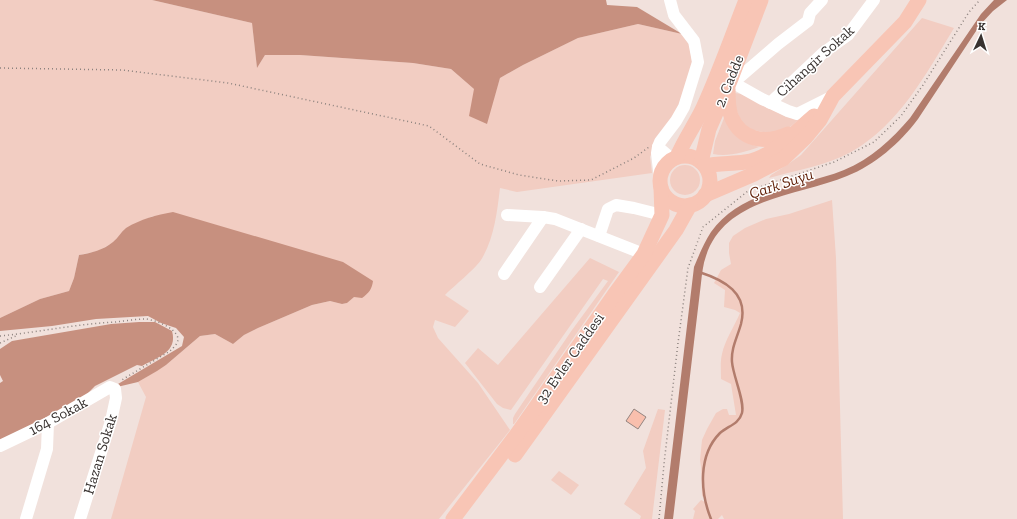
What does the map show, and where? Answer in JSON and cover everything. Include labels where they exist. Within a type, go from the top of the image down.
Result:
[{"type":"main road","name":"2. Cadde","points":[[675,158],[683,142],[692,131],[703,108],[746,0]]},
{"type":"main road","name":"2. Cadde","points":[[703,164],[709,129],[731,82],[761,0]]},
{"type":"main road","points":[[703,164],[746,162],[771,153],[830,101],[905,22],[919,0]]},
{"type":"main road","points":[[731,82],[728,100],[731,116],[744,133],[754,139],[770,140],[781,138],[796,131]]},
{"type":"main road","points":[[705,195],[710,180],[708,173],[703,164],[694,158],[686,156],[675,158],[666,164],[661,171],[660,184],[664,194],[669,200],[675,204],[682,205],[696,203],[705,195],[754,174],[783,159],[806,137],[820,120],[830,101]]},
{"type":"main road","name":"32 Evler Caddesi","points":[[452,519],[517,434],[644,254],[660,223],[662,215],[660,184]]},
{"type":"main road","name":"32 Evler Caddesi","points":[[466,519],[530,434],[676,230],[690,205]]},
{"type":"street","points":[[660,184],[657,153],[659,144],[676,121],[684,107],[698,62],[694,41],[674,15],[672,0]]},
{"type":"street","points":[[822,0],[810,13],[808,21],[731,82],[788,111],[797,114],[830,101]]},
{"type":"street","name":"Cihangir Sokak","points":[[770,102],[823,53],[848,35],[874,0]]},
{"type":"street","points":[[659,144],[675,158]]},
{"type":"street","points":[[598,236],[608,210],[616,205],[662,215]]},
{"type":"street","points":[[507,215],[556,219],[644,254]]},
{"type":"street","points":[[504,274],[543,217]]},
{"type":"street","points":[[540,287],[581,229]]},
{"type":"street","name":"164 Sokak","points":[[0,446],[48,423],[113,388]]},
{"type":"street","name":"Hazan Sokak","points":[[80,519],[111,421],[116,398],[113,388]]},
{"type":"street","points":[[26,519],[47,448],[48,423]]},
{"type":"path","points":[[659,519],[677,351],[688,268],[703,227],[748,191],[834,162],[874,142],[901,116],[923,85],[969,12],[980,0]]},
{"type":"path","points":[[0,68],[122,70],[228,83],[429,126],[480,164],[519,175],[558,182],[591,180],[634,158],[645,148],[659,144]]},
{"type":"path","points":[[0,336],[102,322],[146,319],[155,321],[175,332],[178,338],[177,344],[170,351],[113,388]]},
{"type":"path","points":[[0,343],[19,334]]},
{"type":"shaded area","points":[[0,0],[152,0],[252,23],[257,68],[265,55],[300,55],[413,63],[451,69],[474,89],[486,124],[500,78],[578,38],[638,24],[682,34],[690,46],[693,72],[678,110],[658,138],[650,157],[652,173],[517,192],[500,188],[498,207],[492,235],[481,260],[445,295],[469,311],[455,327],[435,320],[433,327],[438,338],[478,383],[510,430],[439,519],[111,519],[146,397],[138,382],[166,365],[200,336],[215,334],[233,344],[244,335],[258,328],[312,305],[330,301],[342,304],[347,303],[354,296],[153,216],[125,229],[114,242],[98,251],[79,255],[74,278],[69,291],[40,299],[0,318]]},
{"type":"shaded area","points":[[152,0],[606,0],[607,5],[637,7],[682,34],[638,24],[578,38],[500,78],[487,124],[469,116],[474,89],[451,69],[413,63],[300,55],[265,55],[257,68],[252,23]]},
{"type":"shaded area","points":[[994,0],[1007,0],[993,11],[980,25],[918,119],[895,145],[867,166],[847,176],[766,201],[746,210],[729,221],[716,236],[704,262],[673,519],[664,519],[694,267],[711,232],[724,218],[755,198],[844,170],[863,160],[880,148],[910,118],[981,14]]},
{"type":"shaded area","points":[[922,18],[954,28],[910,97],[883,128],[868,141],[841,157],[769,178],[771,175],[801,155]]},
{"type":"shaded area","points":[[735,93],[741,94],[756,101],[786,117],[792,118],[803,116],[784,132],[777,135],[744,128],[732,99]]},
{"type":"shaded area","points":[[724,118],[753,145],[759,147],[730,154],[713,154],[715,141]]},
{"type":"shaded area","points":[[685,165],[696,169],[700,180],[696,191],[685,195],[674,191],[670,180],[674,169]]},
{"type":"shaded area","points":[[832,200],[836,258],[843,519],[724,519],[722,515],[718,519],[693,519],[695,511],[693,509],[701,500],[707,503],[706,499],[702,496],[700,460],[702,440],[716,413],[723,409],[727,409],[729,415],[736,415],[731,384],[721,379],[721,363],[725,344],[740,313],[724,307],[725,290],[714,283],[721,270],[731,264],[729,243],[733,236],[745,228],[766,219],[789,214]]},
{"type":"shaded area","points":[[173,212],[343,262],[373,281],[371,289],[362,298],[354,297],[347,303],[342,304],[330,301],[312,305],[258,328],[244,335],[233,344],[215,334],[200,336],[157,371],[138,382],[117,387],[118,384],[182,346],[184,337],[176,328],[161,323],[148,316],[96,319],[52,326],[0,331],[0,318],[40,299],[69,291],[74,278],[79,255],[93,252],[109,245],[126,228],[137,222]]},
{"type":"shaded area","points":[[590,258],[619,272],[513,424],[515,414],[572,330],[608,281],[603,279],[511,410],[503,408],[497,404],[465,363],[478,348],[498,365]]},
{"type":"shaded area","points":[[155,322],[172,331],[172,344],[165,353],[142,366],[137,365],[95,386],[81,403],[0,440],[0,383],[3,381],[0,375],[0,349],[12,341],[111,324]]},
{"type":"shaded area","points":[[658,409],[665,410],[652,519],[640,519],[641,516],[624,504],[646,468],[643,451]]},
{"type":"shaded area","points":[[559,471],[579,485],[571,495],[551,480]]},
{"type":"building","points":[[634,409],[646,417],[638,429],[626,421]]},
{"type":"waterway","points":[[699,272],[717,279],[732,289],[738,296],[743,313],[733,348],[732,357],[733,368],[742,402],[742,413],[741,417],[720,433],[713,442],[708,452],[703,474],[703,486],[707,508],[711,519]]},
{"type":"water label","name":"Çark Suyu","points":[[781,183]]}]
